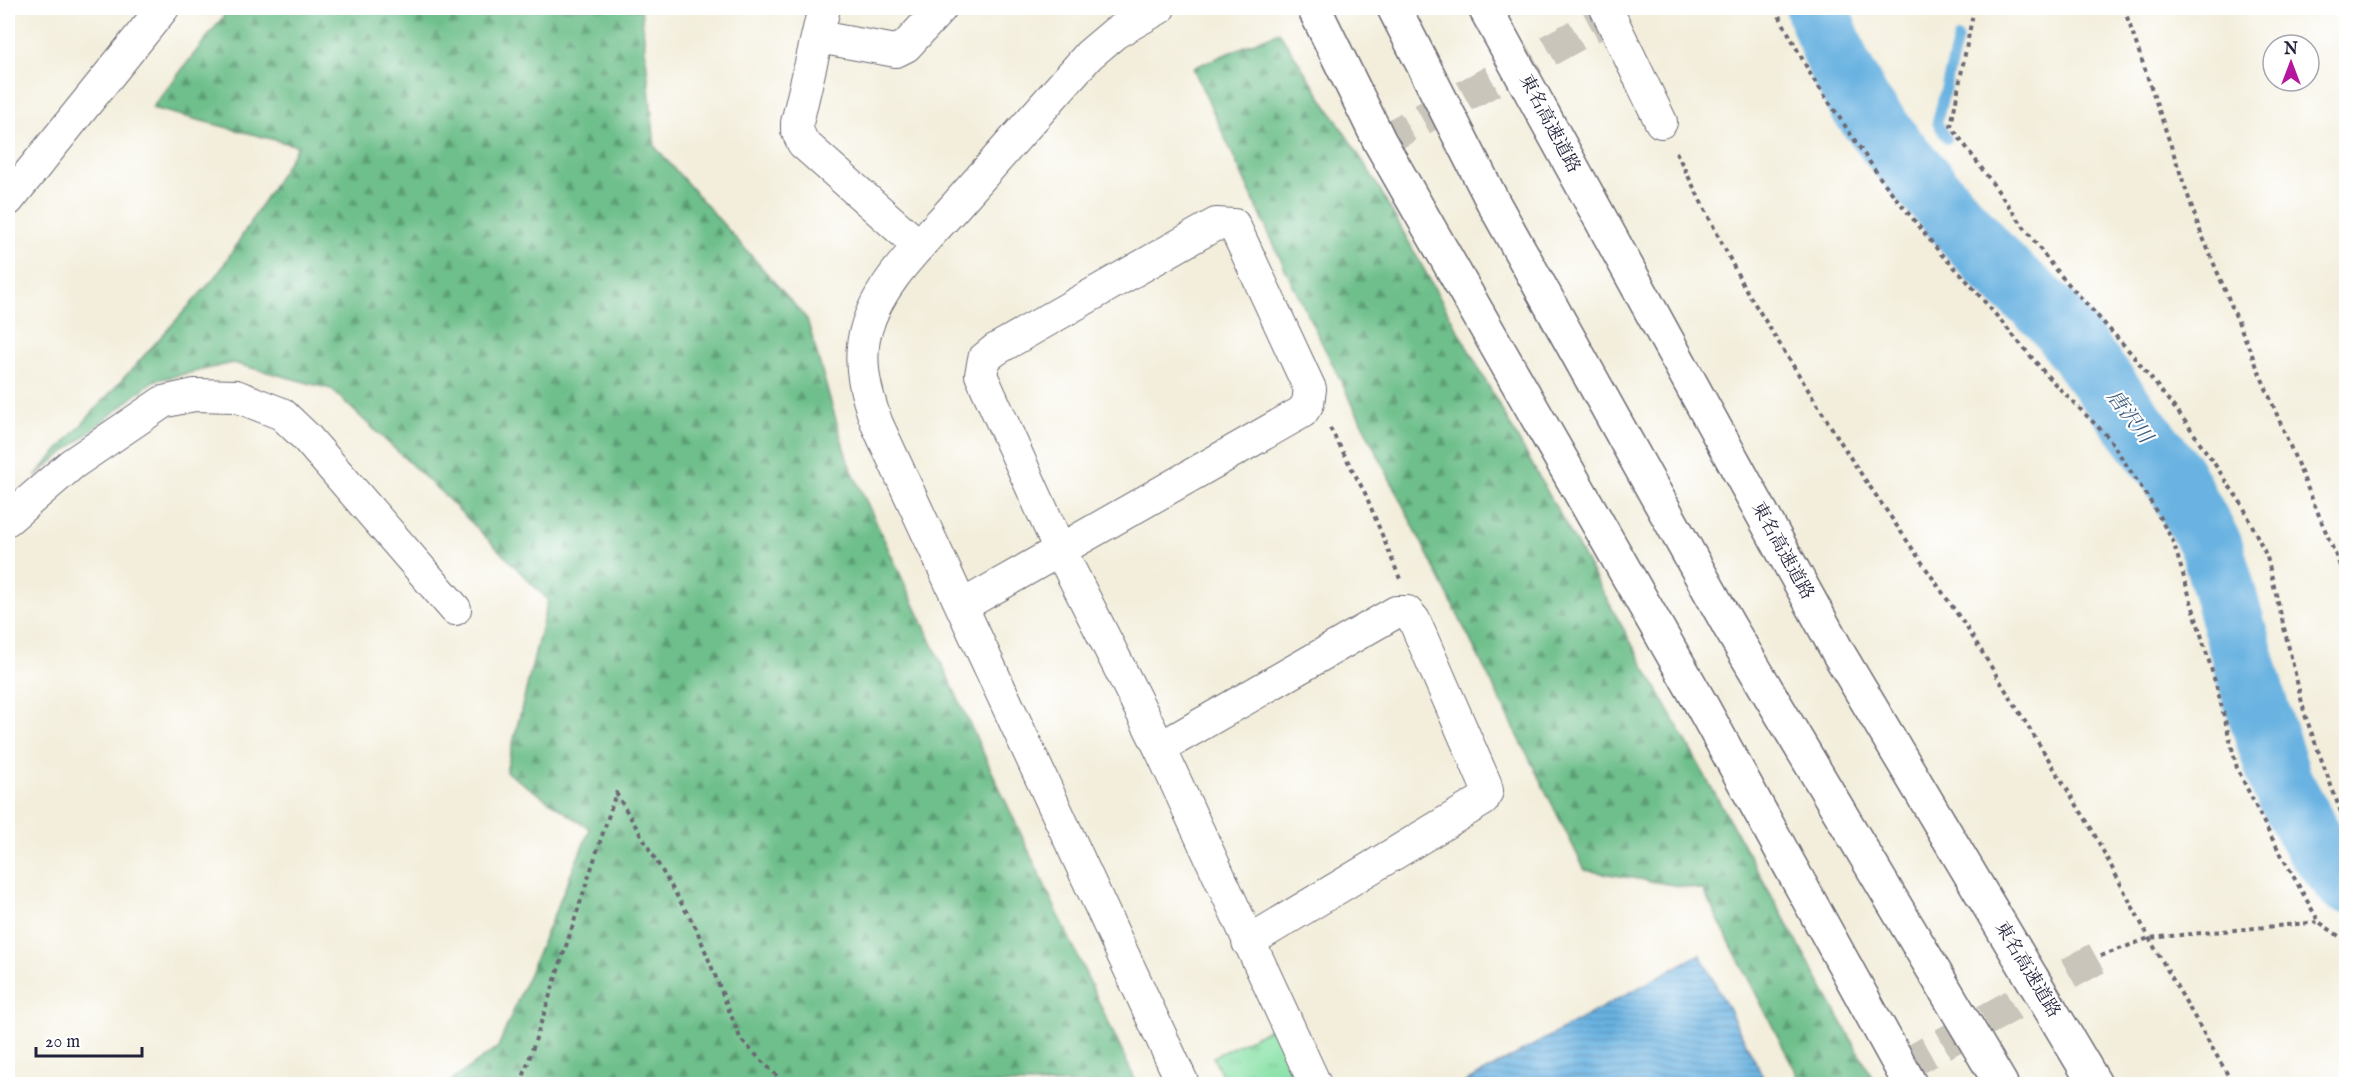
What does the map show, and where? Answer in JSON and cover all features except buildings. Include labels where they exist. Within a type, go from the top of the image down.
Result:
[{"type":"main road","points":[[1314,8],[1380,142],[1701,704],[1910,1084]]},
{"type":"main road","points":[[1394,8],[1493,202],[1729,626],[2001,1084]]},
{"type":"main road","name":"東名高速道路","points":[[1485,8],[1839,654],[2096,1084]]},
{"type":"street","points":[[8,200],[163,8]]},
{"type":"street","points":[[919,246],[803,143],[797,123],[821,22],[896,51],[906,46],[941,8]]},
{"type":"street","points":[[1160,8],[1115,33],[1089,55],[919,246],[878,300],[870,316],[864,336],[862,370],[877,424],[1183,1084]]},
{"type":"street","points":[[1606,8],[1661,122]]},
{"type":"street","points":[[962,606],[1060,550],[1302,412],[1308,403],[1310,389],[1236,227],[1229,223],[1216,224],[995,350],[984,359],[981,375],[1060,550],[1160,748],[1315,1084]]},
{"type":"street","points":[[8,519],[72,464],[164,402],[194,394],[236,396],[282,414],[299,430],[454,609]]},
{"type":"street","points":[[1160,748],[1396,612],[1407,612],[1414,620],[1485,783],[1487,790],[1483,800],[1248,942]]},
{"type":"path","points":[[1775,8],[1796,50],[1836,115],[1881,179],[2050,379],[2108,437],[2149,499],[2173,541],[2217,688],[2237,768],[2269,833],[2319,922],[2346,941]]},
{"type":"path","points":[[1974,8],[1952,126],[2053,267],[2131,353],[2188,425],[2243,506],[2267,557],[2305,715],[2346,826]]},
{"type":"path","points":[[2124,8],[2199,228],[2346,580]]},
{"type":"path","points":[[1661,122],[1743,285],[1853,462],[1988,661],[2091,828],[2149,938],[2233,1084]]},
{"type":"path","points":[[1308,403],[1330,427],[1365,493],[1405,590],[1407,612]]},
{"type":"path","points":[[521,1084],[616,793],[696,928],[741,1040],[785,1084]]},
{"type":"path","points":[[2101,956],[2149,938],[2319,922]]},
{"type":"green space","points":[[230,8],[641,8],[655,147],[807,319],[848,462],[1137,1084],[447,1084],[498,1047],[590,829],[506,772],[548,600],[446,497],[331,389],[233,363],[153,381],[35,476],[218,274],[298,146],[152,108]]},
{"type":"green space","points":[[1279,32],[1371,174],[1876,1084],[1802,1084],[1703,890],[1585,870],[1286,271],[1193,68]]},
{"type":"green space","points":[[1276,1026],[1301,1084],[1227,1084],[1213,1057]]},
{"type":"water","points":[[1700,954],[1767,1084],[1464,1083]]},
{"type":"waterway","name":"唐沢川","points":[[1817,8],[1839,65],[1860,104],[1896,151],[1998,268],[2052,315],[2173,475],[2212,548],[2256,704],[2281,782],[2313,841],[2346,882]]},
{"type":"waterway","points":[[1947,139],[1937,122],[1958,38]]},
{"type":"tunnel","points":[[1380,142],[1610,17]]},
{"type":"tunnel","points":[[1901,1067],[2101,956]]}]
